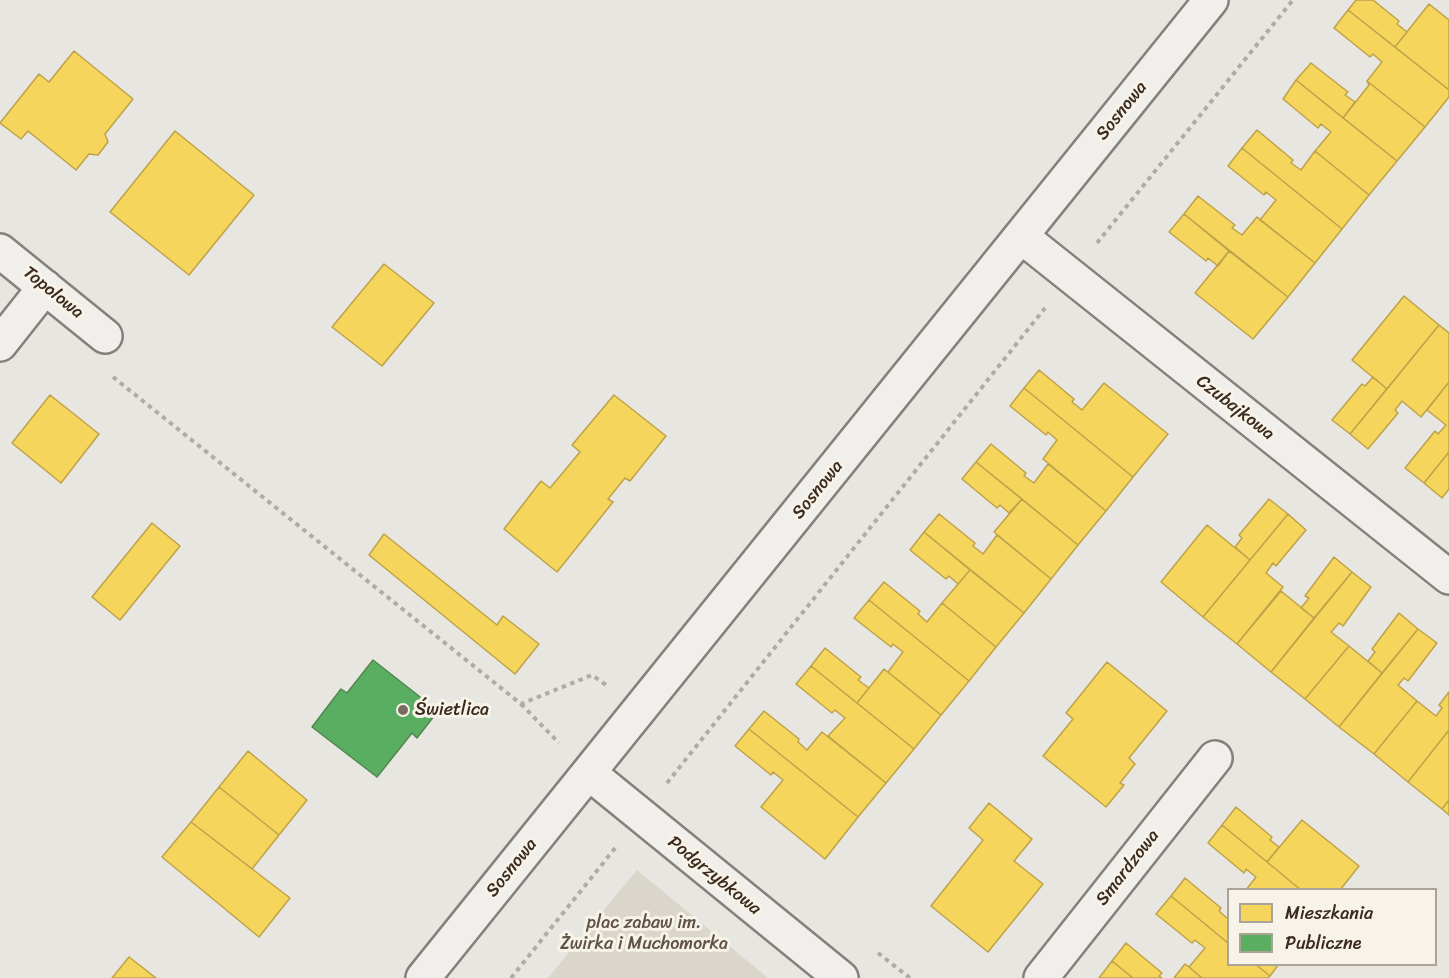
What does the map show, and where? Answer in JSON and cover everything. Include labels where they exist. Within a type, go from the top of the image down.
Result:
[{"type":"street","name":"Sosnowa","points":[[423,978],[1211,0]]},
{"type":"street","name":"Czubajkowa","points":[[1022,237],[1069,278],[1449,577]]},
{"type":"street","name":"Topolowa","points":[[0,251],[105,336]]},
{"type":"street","points":[[0,344],[45,287]]},
{"type":"street","name":"Smardzowa","points":[[1041,978],[1215,758]]},
{"type":"street","name":"Podgrzybkowa","points":[[589,773],[640,817],[841,978]]},
{"type":"path","points":[[511,978],[1293,0]]},
{"type":"path","points":[[112,376],[521,704],[589,773]]},
{"type":"path","points":[[521,704],[592,675],[640,711]]},
{"type":"green space","name":"plac zabaw im. Żwirka i Muchomorka","points":[[637,870],[768,978],[548,978]]},
{"type":"building: Mieszkania","points":[[1356,0],[1373,0],[1399,21],[1397,24],[1407,32],[1395,47],[1348,10]]},
{"type":"building: Mieszkania","points":[[1429,4],[1449,20],[1449,90],[1395,47]]},
{"type":"building: Mieszkania","points":[[1348,10],[1449,90],[1449,97],[1425,127],[1367,81],[1382,62],[1373,54],[1370,57],[1334,28]]},
{"type":"building: Mieszkania","points":[[74,51],[133,99],[105,134],[108,142],[98,155],[89,154],[76,170],[28,131],[21,139],[0,123],[39,74],[49,82]]},
{"type":"building: Mieszkania","points":[[1311,63],[1348,92],[1345,95],[1355,102],[1343,118],[1296,80]]},
{"type":"building: Mieszkania","points":[[1296,80],[1397,161],[1369,195],[1315,151],[1331,132],[1321,124],[1318,128],[1283,99]]},
{"type":"building: Mieszkania","points":[[1367,81],[1425,127],[1397,161],[1343,118],[1369,85]]},
{"type":"building: Mieszkania","points":[[1257,130],[1293,160],[1291,163],[1301,170],[1315,151],[1369,195],[1342,229],[1242,148]]},
{"type":"building: Mieszkania","points":[[175,131],[254,195],[189,275],[110,212]]},
{"type":"building: Mieszkania","points":[[1242,148],[1342,229],[1315,263],[1260,220],[1276,200],[1266,192],[1264,195],[1228,166]]},
{"type":"building: Mieszkania","points":[[1198,196],[1235,225],[1232,228],[1242,235],[1257,217],[1315,263],[1288,297],[1184,214]]},
{"type":"building: Mieszkania","points":[[1184,214],[1229,251],[1218,266],[1208,258],[1206,261],[1169,232]]},
{"type":"building: Mieszkania","points":[[1229,251],[1288,297],[1253,339],[1195,293]]},
{"type":"building: Mieszkania","points":[[384,264],[434,303],[382,366],[332,327]]},
{"type":"building: Mieszkania","points":[[1404,296],[1439,325],[1387,389],[1352,360]]},
{"type":"building: Mieszkania","points":[[1439,325],[1449,333],[1449,382],[1421,417],[1402,401],[1395,410],[1398,413],[1368,449],[1350,434]]},
{"type":"building: Mieszkania","points":[[1039,370],[1074,399],[1072,402],[1082,410],[1104,383],[1168,434],[1133,477],[1024,388]]},
{"type":"building: Mieszkania","points":[[1373,377],[1387,389],[1350,434],[1332,420],[1362,384],[1365,386]]},
{"type":"building: Mieszkania","points":[[1449,382],[1449,452],[1424,483],[1405,468],[1435,431],[1438,434],[1446,425],[1427,410]]},
{"type":"building: Mieszkania","points":[[1024,388],[1133,477],[1106,511],[1043,459],[1057,440],[1048,432],[1046,435],[1010,406]]},
{"type":"building: Mieszkania","points":[[50,395],[99,434],[61,483],[12,443]]},
{"type":"building: Mieszkania","points":[[614,395],[666,436],[630,481],[625,478],[608,499],[613,502],[557,572],[504,529],[541,481],[550,488],[580,452],[572,445]]},
{"type":"building: Mieszkania","points":[[991,444],[1026,473],[1024,476],[1034,483],[1048,464],[1106,511],[1078,545],[976,462]]},
{"type":"building: Mieszkania","points":[[1449,452],[1449,489],[1442,498],[1424,483]]},
{"type":"building: Mieszkania","points":[[976,462],[1022,499],[1009,513],[1000,505],[997,508],[962,479]]},
{"type":"building: Mieszkania","points":[[1022,499],[1078,545],[1051,579],[994,532]]},
{"type":"building: Mieszkania","points":[[1269,499],[1288,514],[1250,560],[1235,547],[1242,538],[1239,535]]},
{"type":"building: Mieszkania","points":[[939,514],[975,543],[973,546],[983,554],[997,535],[1051,579],[1024,613],[924,532]]},
{"type":"building: Mieszkania","points":[[1288,514],[1306,530],[1276,566],[1273,563],[1266,573],[1283,587],[1237,644],[1203,617]]},
{"type":"building: Mieszkania","points":[[152,523],[180,546],[120,620],[92,597]]},
{"type":"building: Mieszkania","points":[[1207,525],[1250,560],[1203,617],[1161,582]]},
{"type":"building: Mieszkania","points":[[924,532],[970,570],[958,584],[949,576],[946,579],[910,550]]},
{"type":"building: Mieszkania","points":[[384,534],[497,625],[503,616],[539,644],[515,674],[369,555]]},
{"type":"building: Mieszkania","points":[[1334,557],[1352,572],[1314,618],[1301,608],[1309,598],[1305,596]]},
{"type":"building: Mieszkania","points":[[970,570],[1024,613],[996,647],[942,603]]},
{"type":"building: Mieszkania","points":[[1352,572],[1371,587],[1343,626],[1339,623],[1331,632],[1349,646],[1305,699],[1271,672]]},
{"type":"building: Mieszkania","points":[[884,582],[920,611],[918,614],[927,622],[942,603],[996,647],[969,681],[869,600]]},
{"type":"building: Mieszkania","points":[[1281,591],[1314,618],[1271,672],[1237,644]]},
{"type":"building: Mieszkania","points":[[869,600],[969,681],[941,715],[888,672],[903,652],[893,644],[891,647],[854,618]]},
{"type":"building: Mieszkania","points":[[1399,613],[1418,629],[1382,673],[1368,661],[1375,652],[1372,649]]},
{"type":"building: Mieszkania","points":[[1418,629],[1437,643],[1408,681],[1404,678],[1398,685],[1417,701],[1374,754],[1339,727]]},
{"type":"building: Mieszkania","points":[[1349,646],[1382,673],[1339,727],[1305,699]]},
{"type":"building: Mieszkania","points":[[825,648],[861,677],[858,680],[869,688],[857,703],[811,666]]},
{"type":"building: Mieszkania","points":[[1107,662],[1167,711],[1129,758],[1135,764],[1120,783],[1124,785],[1106,807],[1043,756],[1073,719],[1066,713]]},
{"type":"building: Mieszkania","points":[[811,666],[914,749],[886,783],[828,736],[845,718],[835,710],[832,713],[796,684]]},
{"type":"building: Mieszkania","points":[[884,669],[941,715],[914,749],[857,703]]},
{"type":"building: Mieszkania","points":[[1449,692],[1449,730],[1408,782],[1374,754],[1417,701],[1436,716],[1442,708],[1439,705]]},
{"type":"building: Mieszkania","points":[[764,711],[799,739],[798,742],[807,750],[822,732],[886,783],[858,817],[749,729]]},
{"type":"building: Mieszkania","points":[[749,729],[858,817],[825,859],[761,807],[783,780],[773,772],[771,775],[735,746]]},
{"type":"building: Mieszkania","points":[[1449,730],[1449,800],[1442,809],[1408,782]]},
{"type":"building: Mieszkania","points":[[248,751],[307,800],[279,835],[219,787]]},
{"type":"building: Mieszkania","points":[[219,787],[279,835],[252,869],[191,822]]},
{"type":"building: Mieszkania","points":[[1449,800],[1449,815],[1442,809]]},
{"type":"building: Mieszkania","points":[[989,803],[1032,839],[1014,861],[1043,884],[988,952],[931,906],[983,840],[969,828]]},
{"type":"building: Mieszkania","points":[[1236,807],[1272,837],[1270,840],[1279,847],[1267,862],[1222,825]]},
{"type":"building: Mieszkania","points":[[1302,820],[1359,866],[1342,888],[1299,888],[1267,862]]},
{"type":"building: Mieszkania","points":[[191,822],[290,898],[259,937],[162,857]]},
{"type":"building: Mieszkania","points":[[1222,825],[1299,888],[1248,888],[1256,877],[1246,869],[1244,873],[1208,843]]},
{"type":"building: Mieszkania","points":[[1185,878],[1221,908],[1219,911],[1227,918],[1227,942],[1171,896]]},
{"type":"building: Mieszkania","points":[[1171,896],[1227,942],[1227,966],[1258,966],[1270,976],[1268,978],[1202,978],[1189,967],[1205,948],[1195,940],[1192,943],[1156,914]]},
{"type":"building: Mieszkania","points":[[1126,943],[1162,973],[1159,976],[1162,978],[1133,978],[1112,961]]},
{"type":"building: Mieszkania","points":[[129,957],[156,978],[112,978]]},
{"type":"building: Mieszkania","points":[[1112,961],[1133,978],[1099,978]]},
{"type":"building: Mieszkania","points":[[1185,964],[1189,967],[1202,978],[1174,978]]},
{"type":"building: Mieszkania","points":[[1258,966],[1278,966],[1270,976]]},
{"type":"building: Publiczne","points":[[373,660],[438,711],[417,738],[412,733],[377,777],[312,727],[341,689],[347,693]]},
{"type":"place","name":"Świetlica","points":[[403,710]]}]
